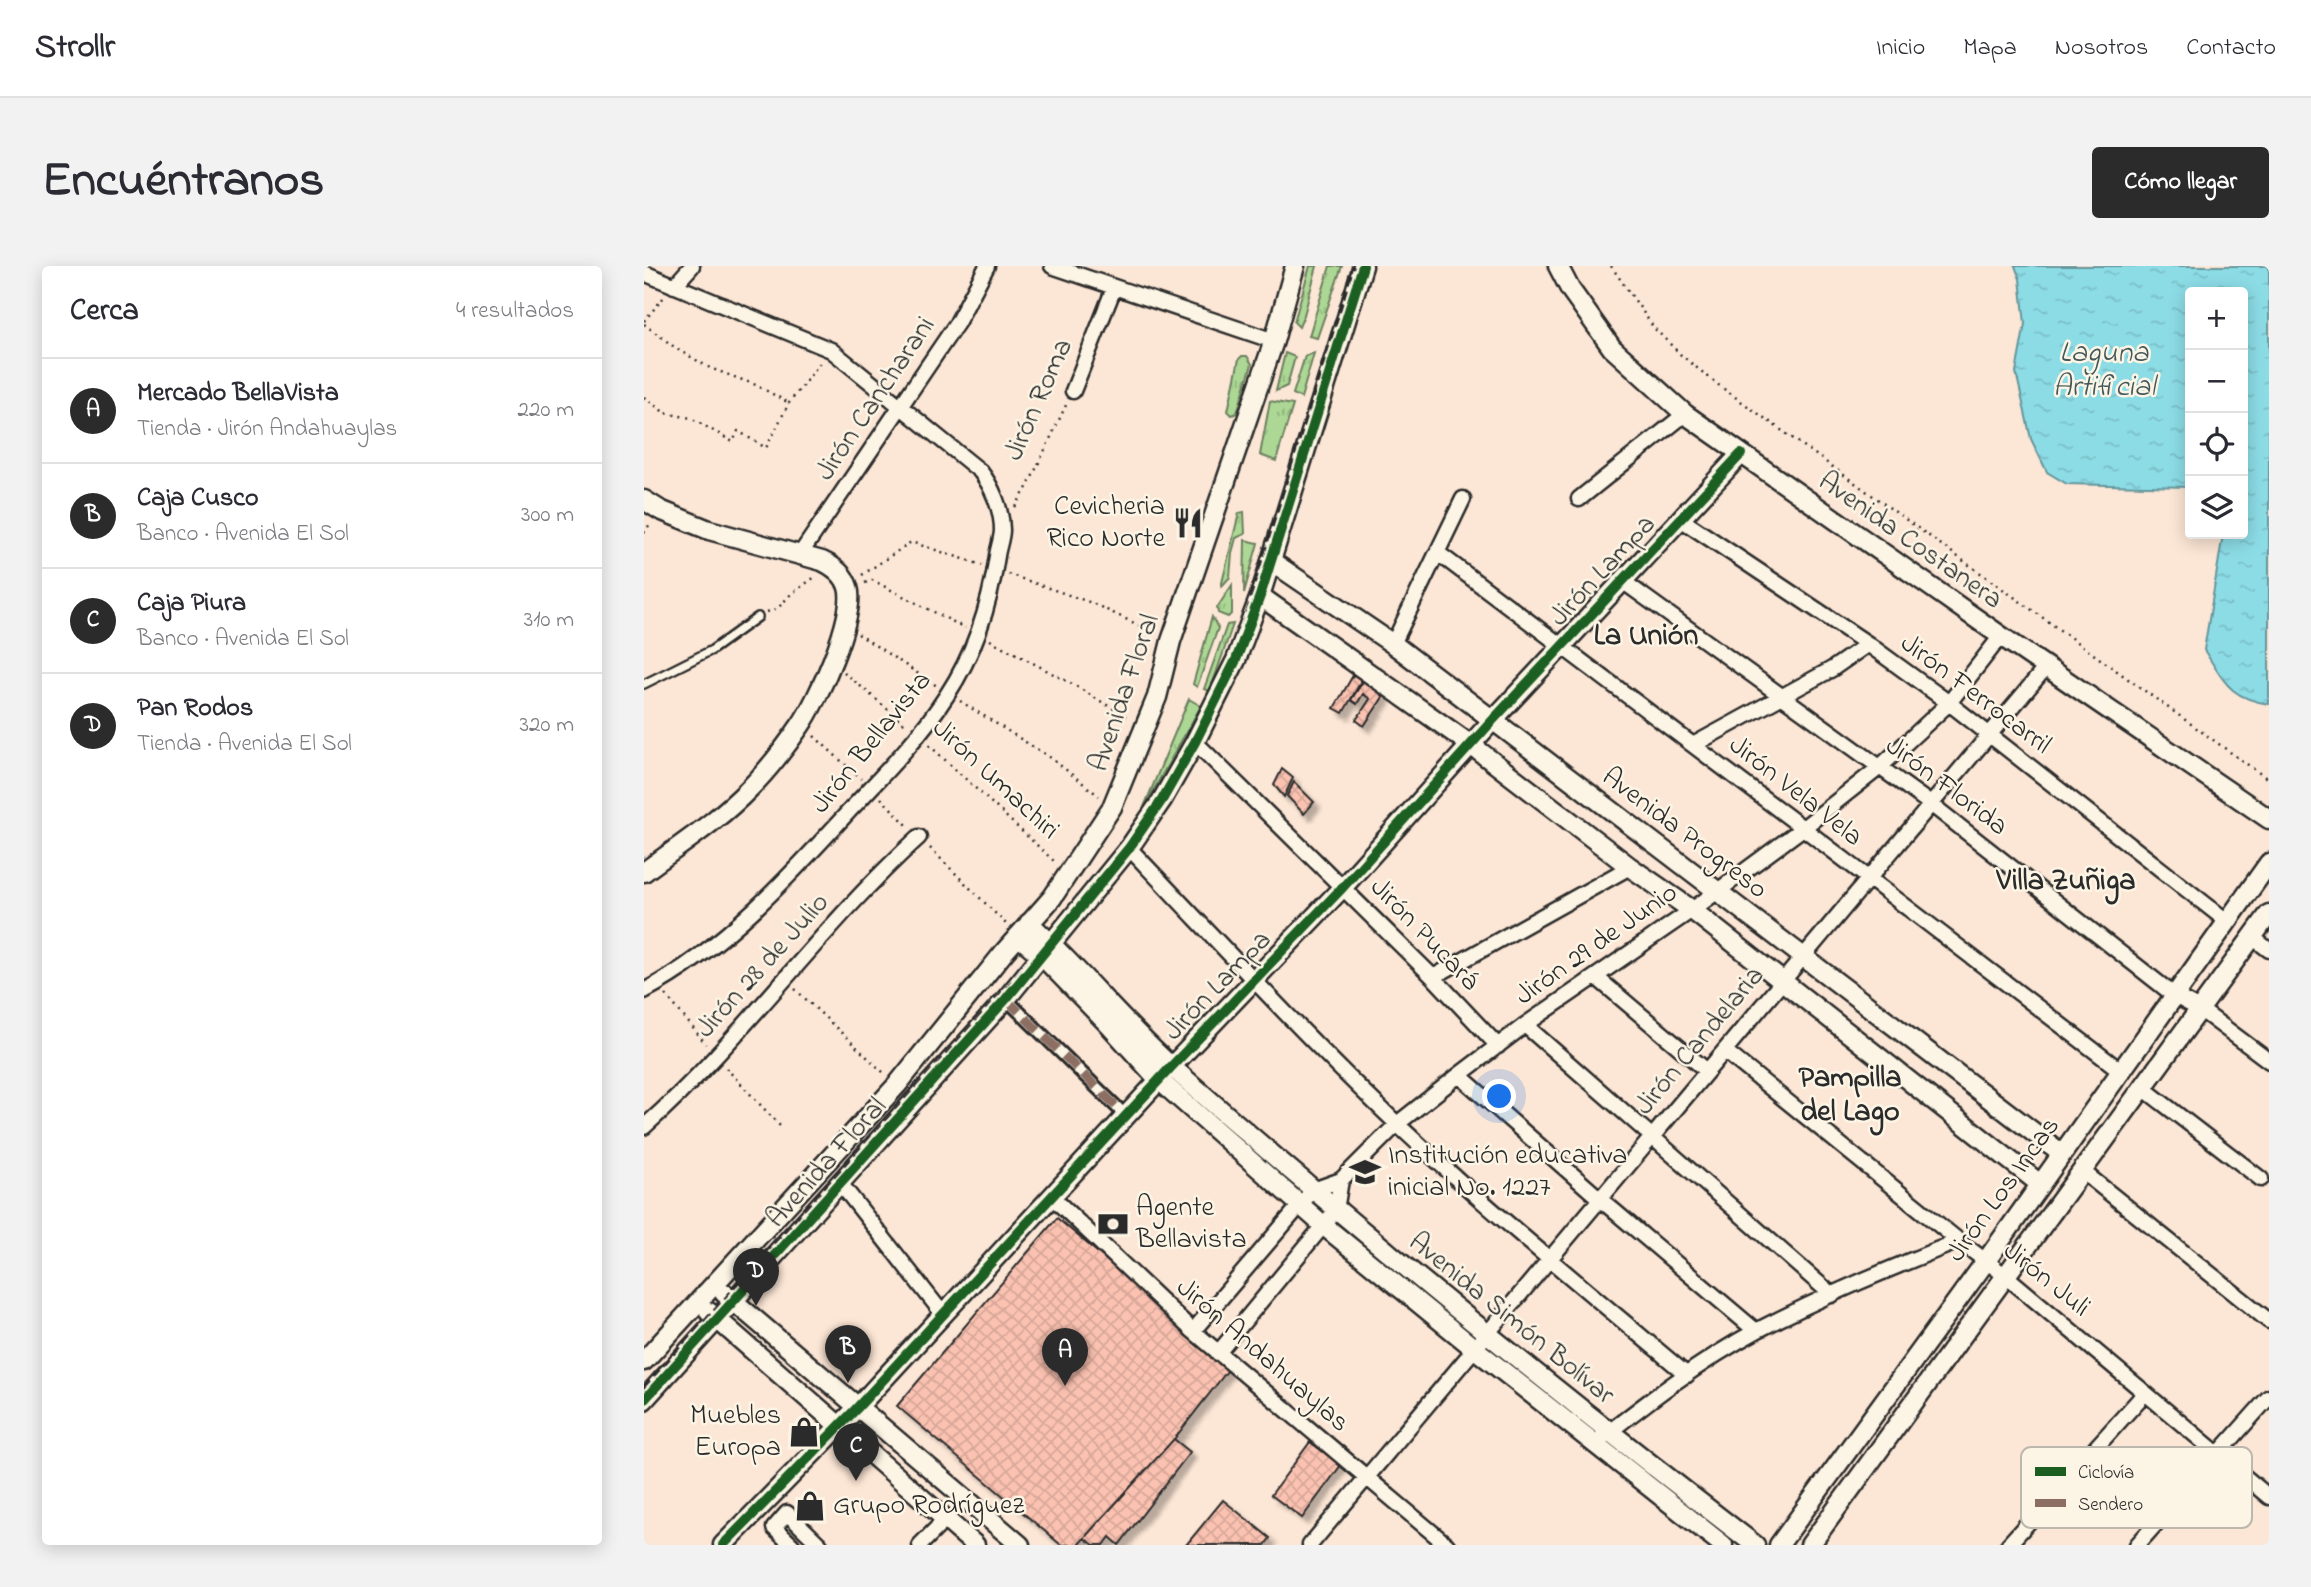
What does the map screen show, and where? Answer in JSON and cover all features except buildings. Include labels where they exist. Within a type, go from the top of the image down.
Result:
[{"type":"street","points":[[674,286],[692,266]]},
{"type":"street","name":"Jirón Cancharani","points":[[799,556],[957,323],[987,266]]},
{"type":"street","points":[[1052,266],[1274,341]]},
{"type":"street","name":"Avenida Floral","points":[[644,1362],[897,1085],[1052,898],[1112,807],[1160,686],[1171,641],[1274,341],[1295,266]]},
{"type":"street","name":"Avenida Floral","points":[[644,1400],[1006,999],[1129,848],[1162,800],[1236,660],[1260,596],[1363,266]]},
{"type":"street","name":"Avenida Costanera","points":[[1558,266],[1570,289],[1612,348],[1685,414],[2001,636],[2269,819]]},
{"type":"street","name":"Jirón Bellavista","points":[[644,273],[831,350],[969,460],[990,483],[1002,529],[989,603],[977,634],[948,694],[918,735],[810,854],[749,913],[698,956],[644,990]]},
{"type":"street","name":"Jirón Roma","points":[[1073,391],[1114,288]]},
{"type":"street","points":[[1579,499],[1685,414]]},
{"type":"street","name":"Jirón Lampa","points":[[723,1545],[857,1408],[1171,1066],[1343,887],[1492,721],[1741,454]]},
{"type":"street","points":[[1394,644],[1463,499]]},
{"type":"street","points":[[644,500],[660,510],[709,530],[822,561],[836,570],[849,591],[846,626],[823,684],[802,724],[749,789],[644,872]]},
{"type":"street","name":"Jirón Ferrocarril","points":[[1682,520],[1868,644],[1949,703],[2228,922]]},
{"type":"street","name":"Jirón Vela Vela","points":[[1438,553],[2121,1071]]},
{"type":"street","name":"Avenida Progreso","points":[[1271,561],[1394,644],[2062,1154]]},
{"type":"street","name":"Jirón Florida","points":[[1624,582],[1880,767],[2175,996],[2201,1010],[2269,1061]]},
{"type":"street","name":"Avenida Progreso","points":[[1260,596],[1471,745],[1630,867],[1692,910],[2040,1184]]},
{"type":"street","name":"Jirón 29 de Junio","points":[[1313,1190],[1341,1180],[1397,1124],[1459,1075],[1525,1025],[1692,910],[1880,767],[1949,703],[2001,636]]},
{"type":"street","points":[[1693,745],[1832,669],[1868,644]]},
{"type":"street","name":"Jirón Candelaria","points":[[1310,1545],[2047,666]]},
{"type":"street","name":"Jirón Pucará","points":[[1195,742],[1433,977],[1498,1046]]},
{"type":"street","name":"Jirón 28 de Julio","points":[[644,1127],[716,1057],[863,891],[919,837]]},
{"type":"street","points":[[1129,848],[1325,1054],[1397,1124],[1687,1375]]},
{"type":"street","name":"Jirón Los Incas","points":[[1779,1545],[1986,1261],[2269,863]]},
{"type":"street","points":[[1433,977],[1630,867]]},
{"type":"street","name":"Jirón Los Incas","points":[[1810,1545],[2269,914]]},
{"type":"street","name":"Avenida Simón Bolívar","points":[[1023,930],[1171,1066],[1336,1210],[1487,1334],[1723,1545]]},
{"type":"street","points":[[2252,937],[2269,950]]},
{"type":"street","name":"Avenida Simón Bolívar","points":[[1047,950],[1159,1080],[1323,1225],[1475,1349],[1755,1545]]},
{"type":"street","points":[[1596,977],[1707,1071]]},
{"type":"street","points":[[1006,999],[1126,1116]]},
{"type":"street","points":[[1525,1025],[1832,1295]]},
{"type":"street","name":"Jirón Juli","points":[[1725,1051],[2006,1276],[2209,1447]]},
{"type":"street","points":[[1459,1075],[1756,1331]]},
{"type":"street","points":[[2143,1088],[2261,1180]]},
{"type":"street","points":[[2082,1171],[2269,1321]]},
{"type":"street","points":[[1218,1353],[1336,1210],[1341,1180]]},
{"type":"street","points":[[840,1183],[943,1314]]},
{"type":"street","points":[[1194,1331],[1313,1190]]},
{"type":"street","name":"Jirón Andahuaylas","points":[[1051,1196],[1218,1353],[1447,1545]]},
{"type":"street","points":[[1602,1438],[1687,1375],[1756,1331],[1889,1268],[1959,1241]]},
{"type":"street","points":[[715,1285],[1020,1545]]},
{"type":"street","points":[[698,1303],[975,1545]]},
{"type":"street","points":[[2096,1447],[2145,1393]]},
{"type":"street","points":[[2225,1447],[2269,1397]]},
{"type":"street","name":"Jirón Juli","points":[[2252,1483],[2269,1497]]},
{"type":"street","points":[[792,1545],[774,1528],[787,1513],[820,1545]]},
{"type":"street","points":[[920,1545],[944,1520]]},
{"type":"street","points":[[2008,1545],[2023,1528]]},
{"type":"street","points":[[2137,1545],[2152,1528]]},
{"type":"lane","points":[[644,684],[712,650],[758,617]]},
{"type":"path","points":[[1611,266],[1654,328],[1681,355],[1717,384],[2269,780]]},
{"type":"path","points":[[674,286],[644,323],[677,349],[710,368],[757,385],[789,403]]},
{"type":"path","points":[[644,397],[665,413],[691,418],[733,442],[738,430],[766,448],[789,403],[831,350]]},
{"type":"path","points":[[758,617],[779,607],[791,594],[820,574],[836,570]]},
{"type":"path","points":[[849,591],[872,580],[1074,685],[1145,728]]},
{"type":"path","points":[[846,626],[1051,758],[1112,807]]},
{"type":"path","points":[[784,978],[897,1085]]},
{"type":"green space","points":[[1310,266],[1317,266],[1299,327],[1294,322]]},
{"type":"green space","points":[[1330,266],[1342,266],[1317,338],[1309,336]]},
{"type":"green space","points":[[1285,353],[1295,357],[1287,386],[1276,391]]},
{"type":"green space","points":[[1314,353],[1301,398],[1293,394],[1305,356]]},
{"type":"green space","points":[[1247,356],[1252,364],[1237,413],[1232,415],[1228,411],[1239,359]]},
{"type":"green space","points":[[1270,401],[1293,405],[1276,461],[1260,455]]},
{"type":"green space","points":[[1244,512],[1245,534],[1236,538],[1230,577],[1221,587],[1239,513]]},
{"type":"green space","points":[[1245,540],[1258,543],[1244,593]]},
{"type":"green space","points":[[1232,585],[1232,613],[1228,617],[1218,613],[1217,608]]},
{"type":"green space","points":[[1212,617],[1218,628],[1197,687],[1193,684]]},
{"type":"green space","points":[[1233,624],[1210,691],[1204,689],[1227,625]]},
{"type":"green space","points":[[1189,699],[1201,706],[1144,807]]},
{"type":"water","name":"Laguna Artificial","points":[[2015,266],[2269,266],[2269,704],[2236,693],[2223,680],[2204,650],[2222,539],[2248,539],[2248,287],[2185,287],[2185,487],[2067,484],[2047,472],[2031,439],[2016,372],[2025,324],[2020,279]]},
{"type":"railway","points":[[644,1389],[1024,969],[1115,863],[1159,800],[1210,710],[1240,637],[1353,266]]},
{"type":"marked path","points":[[1006,999],[1126,1116]]},
{"type":"cycle path","points":[[644,1400],[1006,999],[1129,848],[1162,800],[1236,660],[1260,596],[1363,266]]},
{"type":"cycle path","points":[[723,1545],[857,1408],[1171,1067],[1343,887],[1492,721],[1741,454]]},
{"type":"place","name":"Cevicheria Rico Norte","points":[[1188,523]]},
{"type":"place","name":"Institución educativa inicial No. 1227","points":[[1365,1172]]},
{"type":"place","name":"Agente Bellavista","points":[[1113,1224]]},
{"type":"place","name":"Pan Rodos","points":[[756,1306]]},
{"type":"place","name":"Caja Cusco","points":[[848,1383]]},
{"type":"place","name":"Mercado BellaVista","points":[[1065,1386]]},
{"type":"place","name":"Muebles Europa","points":[[804,1432]]},
{"type":"place","name":"Caja Piura","points":[[856,1481]]},
{"type":"place","name":"Grupo Rodríguez","points":[[810,1506]]},
{"type":"district","name":"La Unión","points":[[1646,637]]},
{"type":"district","name":"Villa Zuñiga","points":[[2066,882]]},
{"type":"district","name":"Pampilla del Lago","points":[[1850,1096]]}]
